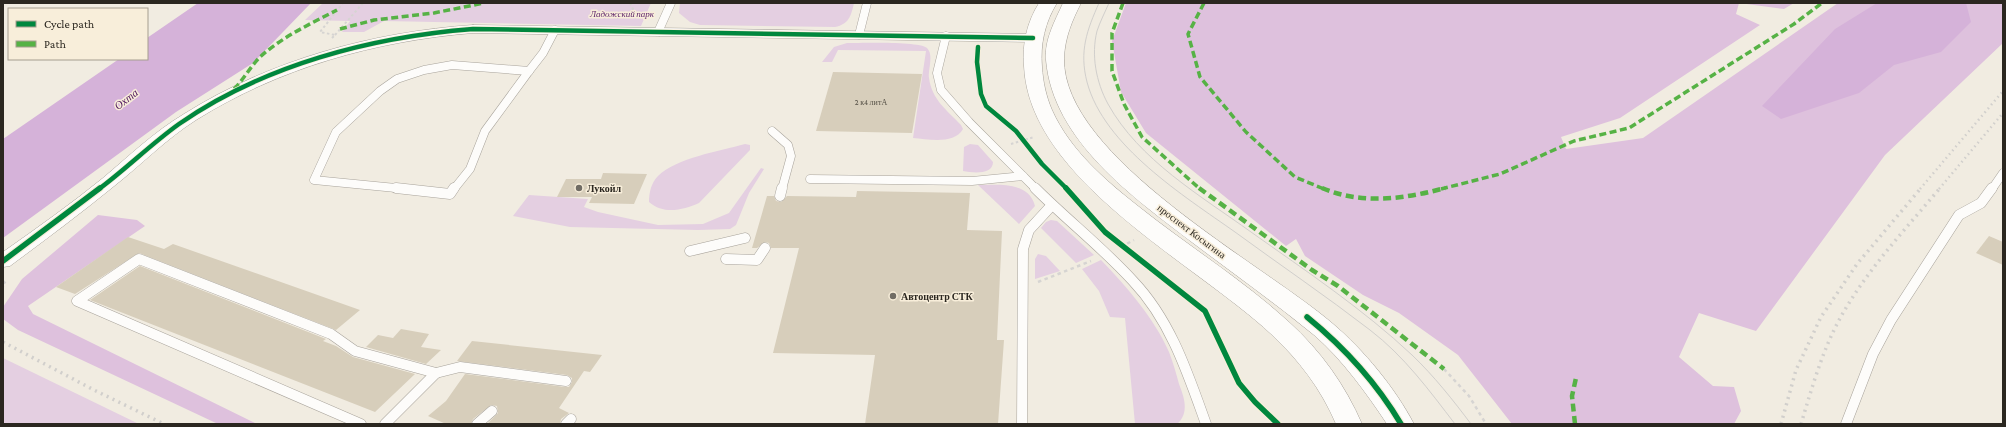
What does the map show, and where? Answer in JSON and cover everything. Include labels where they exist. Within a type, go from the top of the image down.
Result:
[{"type":"main road","points":[[1048,3],[1037,25],[1033,38],[1031,66],[1035,88],[1043,111],[1056,135],[1074,160],[1097,184],[1264,315],[1292,340],[1328,383],[1349,424]]},
{"type":"main road","name":"проспект Косыгина","points":[[1072,3],[1060,27],[1056,46],[1056,66],[1060,86],[1068,108],[1081,130],[1094,147],[1120,175],[1148,198],[1324,330],[1370,378],[1401,424]]},
{"type":"street","points":[[3,261],[191,117],[216,102],[273,76],[325,57],[393,38],[440,30],[555,30],[1033,38]]},
{"type":"lane","points":[[658,32],[671,3]]},
{"type":"lane","points":[[859,35],[867,3]]},
{"type":"lane","points":[[529,71],[452,65],[424,70],[397,80],[380,91],[336,132],[314,180],[450,194],[470,169],[485,131],[543,53],[555,30]]},
{"type":"lane","points":[[946,36],[937,73],[941,90],[996,149],[1052,205],[1134,281],[1158,312],[1179,350],[1206,424]]},
{"type":"lane","points":[[772,131],[788,145],[791,156],[780,196]]},
{"type":"lane","points":[[1846,424],[1873,354],[1891,320],[1959,215],[1974,209],[1986,200],[2003,173]]},
{"type":"lane","points":[[810,179],[972,181],[1023,176]]},
{"type":"lane","points":[[1022,424],[1023,249],[1029,230],[1052,205]]},
{"type":"lane","points":[[690,251],[745,238]]},
{"type":"lane","points":[[726,259],[757,260],[765,248]]},
{"type":"lane","points":[[361,424],[77,301],[139,259],[331,334],[355,351],[436,373],[460,367],[566,381]]},
{"type":"lane","points":[[385,424],[436,373]]},
{"type":"lane","points":[[477,424],[492,411]]},
{"type":"path","points":[[335,35],[320,32],[343,3]]},
{"type":"path","points":[[325,57],[328,42],[363,3]]},
{"type":"path","points":[[996,149],[1034,137]]},
{"type":"path","points":[[1022,289],[1106,254],[1138,238]]},
{"type":"path","points":[[1117,241],[1129,251]]},
{"type":"path","points":[[3,281],[6,284],[3,286]]},
{"type":"path","points":[[1444,369],[1469,396],[1486,424]]},
{"type":"green space","name":"Ладожский парк","points":[[323,3],[651,3],[641,26],[384,21],[364,32],[342,32],[350,21],[305,20]]},
{"type":"green space","points":[[680,3],[854,3],[849,19],[840,26],[835,27],[700,25],[690,22],[679,13]]},
{"type":"green space","points":[[847,43],[902,43],[927,48],[930,54],[929,78],[933,93],[963,129],[959,134],[947,139],[933,140],[913,138],[926,51],[838,50],[832,62],[822,62],[834,47]]},
{"type":"green space","points":[[745,144],[750,145],[750,150],[699,203],[687,208],[667,210],[661,209],[649,202],[652,185],[658,176],[666,170],[676,164],[699,156]]},
{"type":"green space","points":[[970,144],[978,145],[993,162],[990,169],[982,172],[963,171],[964,147]]},
{"type":"green space","points":[[761,168],[764,169],[749,193],[736,225],[730,229],[698,230],[570,227],[513,216],[529,195],[588,199],[584,207],[598,212],[658,225],[703,224],[729,213]]},
{"type":"green space","points":[[978,185],[1003,185],[1020,188],[1032,198],[1035,206],[1019,224]]},
{"type":"green space","points":[[1051,220],[1057,221],[1094,255],[1076,263],[1041,228],[1046,222]]},
{"type":"green space","points":[[1038,254],[1046,256],[1060,271],[1035,279],[1035,259]]},
{"type":"green space","points":[[1101,260],[1139,303],[1163,339],[1183,394],[1185,405],[1184,415],[1177,424],[1135,424],[1125,318],[1110,317],[1099,291],[1082,269]]},
{"type":"green space","points":[[3,358],[139,424],[3,424]]},
{"type":"shaded area","points":[[1126,3],[1739,3],[1736,14],[1760,25],[1620,118],[1561,137],[1566,149],[1643,138],[1838,3],[2003,3],[2003,43],[1885,155],[1756,331],[1699,313],[1679,357],[1713,386],[1734,387],[1741,411],[1734,424],[1512,424],[1458,355],[1399,313],[1363,295],[1305,256],[1296,239],[1286,246],[1146,133],[1121,92],[1112,41]]},
{"type":"shaded area","points":[[1739,3],[1794,3],[1784,9]]},
{"type":"shaded area","points":[[98,215],[137,220],[145,226],[28,306],[33,314],[257,424],[218,424],[18,330],[3,319],[3,307],[22,279]]},
{"type":"water","name":"Охта","points":[[198,3],[311,3],[253,63],[176,112],[3,238],[3,139],[118,60],[148,60],[148,37]]},
{"type":"water","points":[[1877,3],[1966,3],[1971,22],[1941,52],[1894,65],[1859,93],[1781,119],[1762,106],[1835,29]]},
{"type":"building","points":[[833,72],[922,74],[912,133],[816,131]]},
{"type":"building","points":[[603,173],[647,174],[634,204],[589,203],[592,197],[557,197],[566,179],[601,179]]},
{"type":"building","name":"Автоцентр СТК","points":[[857,191],[970,193],[967,230],[1002,231],[997,340],[1004,340],[998,424],[865,424],[875,355],[773,353],[799,248],[771,248],[769,243],[765,242],[757,248],[752,248],[767,196],[774,196],[776,201],[781,202],[787,196],[856,197]]},
{"type":"building","points":[[1989,236],[2003,242],[2003,265],[1976,253]]},
{"type":"building","points":[[128,237],[164,249],[173,244],[360,310],[336,330],[139,253],[75,294],[56,287]]},
{"type":"building","points":[[140,266],[326,339],[323,341],[336,346],[353,357],[415,374],[375,412],[90,300]]},
{"type":"building","points":[[401,329],[429,334],[421,347],[441,350],[426,364],[366,347],[378,335],[393,338]]},
{"type":"building","points":[[472,341],[602,355],[590,372],[584,371],[559,408],[569,413],[561,419],[560,424],[487,424],[498,413],[497,406],[491,405],[473,419],[471,424],[446,424],[428,416],[446,401],[465,374],[565,387],[569,387],[572,382],[572,378],[567,375],[457,361]]},
{"type":"tram line","points":[[1099,3],[1088,32],[1084,50],[1084,60],[1087,82],[1096,105],[1110,127],[1148,168],[1170,186],[1337,305],[1382,340],[1416,374],[1455,424]]},
{"type":"tram line","points":[[1109,3],[1097,31],[1095,40],[1094,49],[1096,68],[1100,87],[1108,104],[1136,143],[1172,176],[1334,291],[1374,322],[1428,371],[1471,424]]},
{"type":"railway","points":[[1920,189],[2003,91]]},
{"type":"railway","points":[[1939,189],[2003,113]]},
{"type":"railway","points":[[1781,424],[1796,370],[1821,317],[1857,264],[1921,188]]},
{"type":"railway","points":[[1801,424],[1826,348],[1847,306],[1885,253],[1940,188]]},
{"type":"railway","points":[[3,342],[94,390],[164,424]]},
{"type":"marked path","points":[[340,29],[374,20],[434,13],[484,3]]},
{"type":"marked path","points":[[1123,3],[1112,33],[1112,71],[1124,104],[1142,137],[1207,196],[1312,270],[1338,286],[1413,343],[1444,369]]},
{"type":"marked path","points":[[1204,3],[1188,34],[1200,77],[1246,132],[1295,177],[1335,194],[1378,200],[1431,192],[1500,174],[1574,141],[1629,128],[1794,24],[1822,3]]},
{"type":"marked path","points":[[234,89],[241,82],[255,62],[268,50],[296,31],[337,10]]},
{"type":"marked path","points":[[1575,424],[1572,394],[1576,378]]},
{"type":"cycle path","points":[[3,261],[107,183],[168,132],[190,117],[220,99],[289,68],[363,45],[401,37],[473,29],[1033,38]]},
{"type":"cycle path","points":[[978,47],[977,62],[981,94],[986,106],[1016,131],[1042,164],[1067,189],[1105,232],[1205,311],[1214,327],[1239,383],[1255,402],[1278,424]]},
{"type":"cycle path","points":[[1307,317],[1334,340],[1360,366],[1382,393],[1401,424]]},
{"type":"place","name":"Лукойл","points":[[579,188]]},
{"type":"place","name":"Автоцентр СТК","points":[[893,296]]}]
